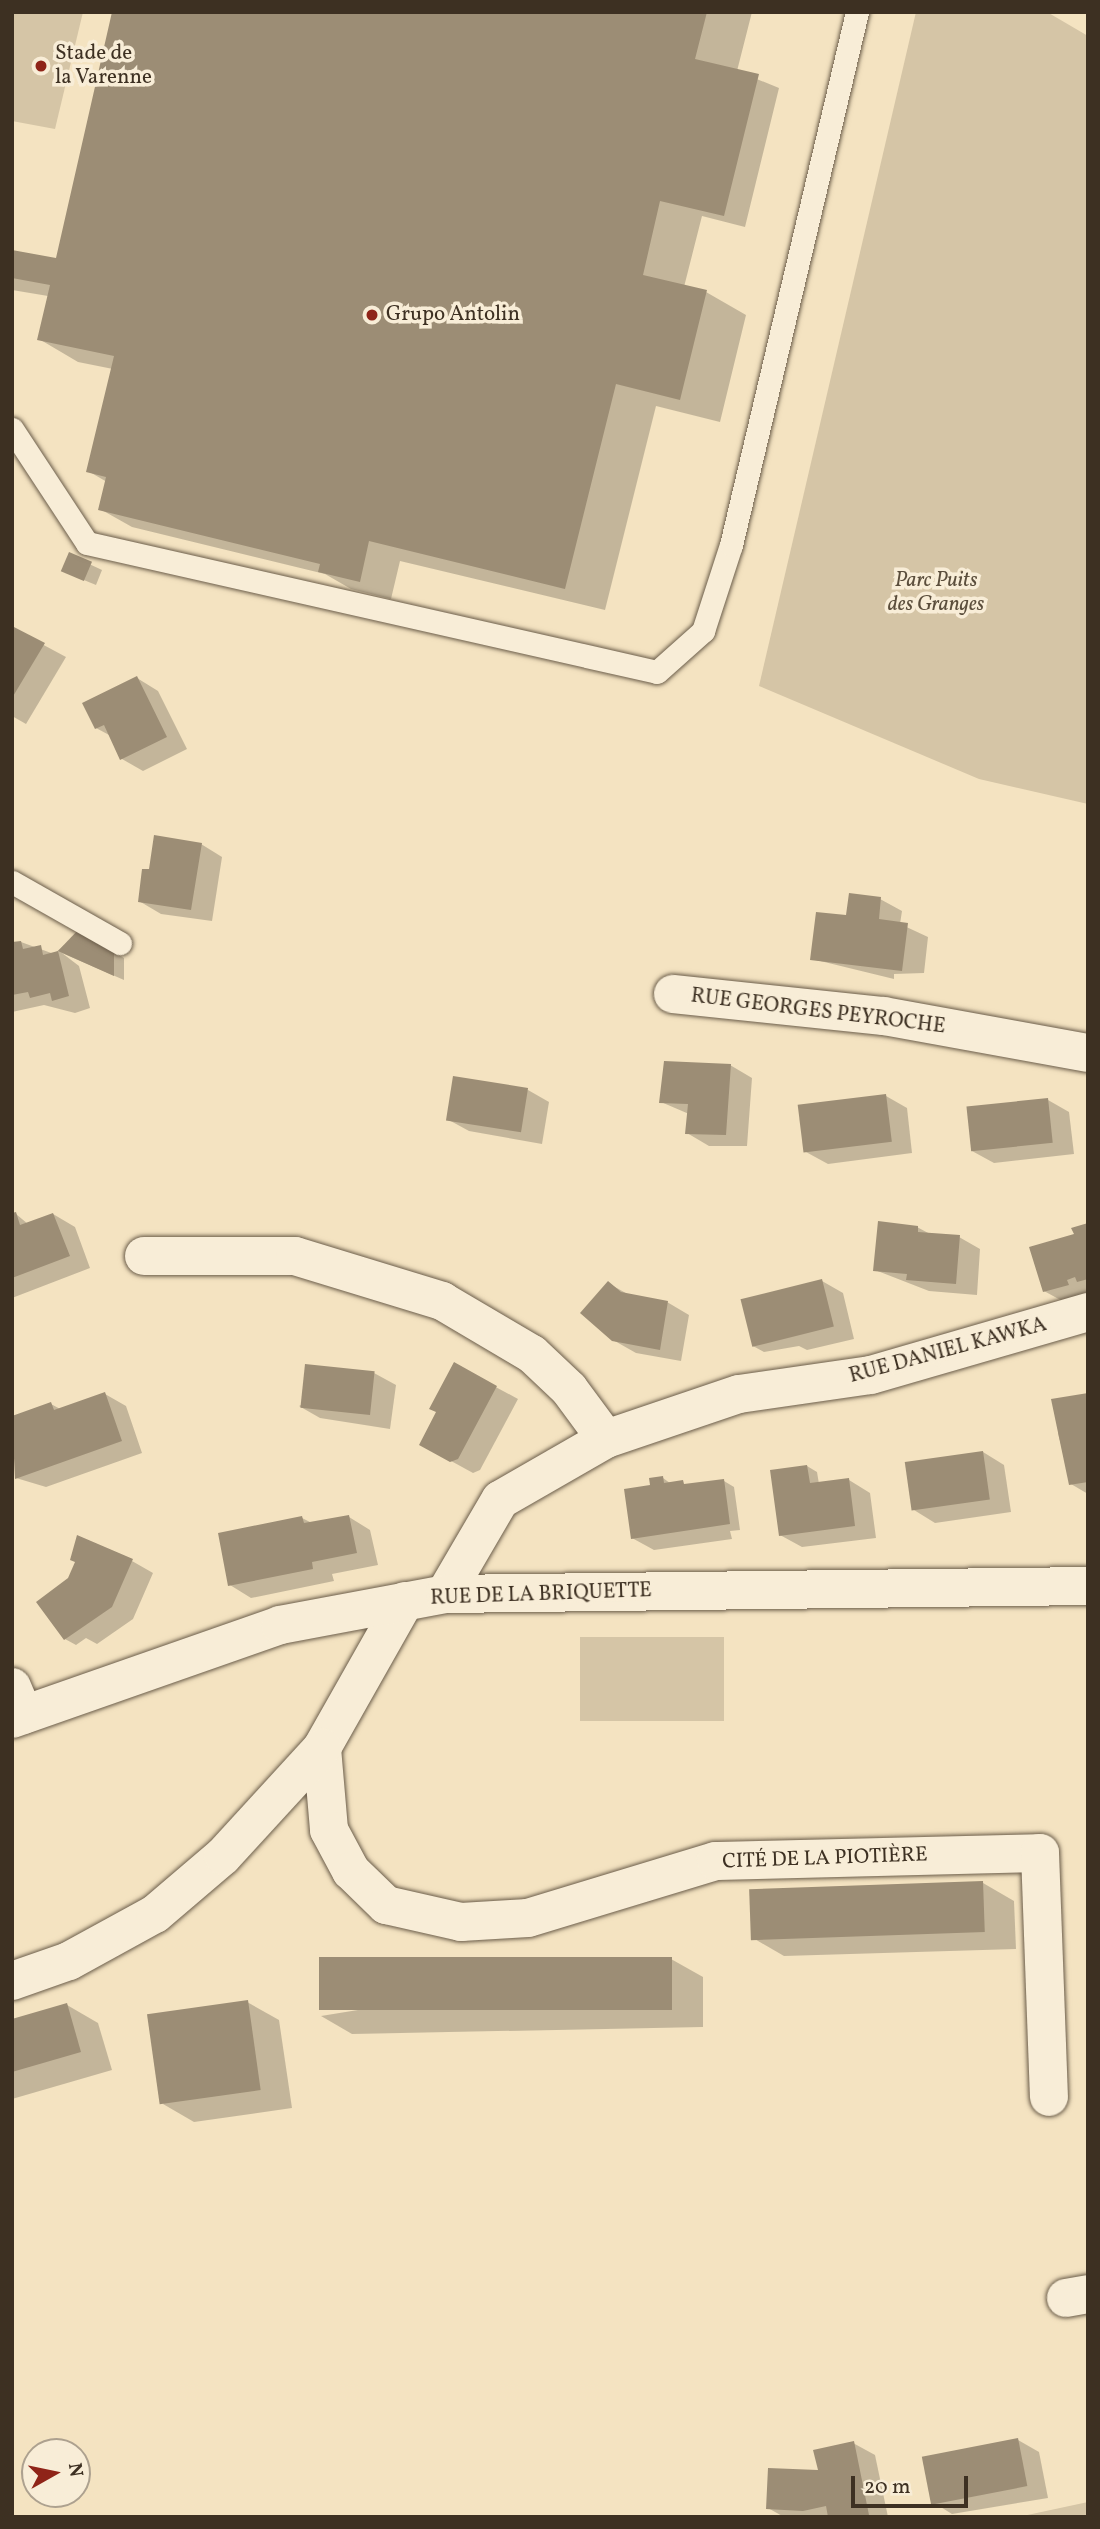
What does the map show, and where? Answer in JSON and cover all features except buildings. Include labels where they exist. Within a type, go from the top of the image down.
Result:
[{"type":"street","name":"RUE GEORGES PEYROCHE","points":[[673,994],[884,1016],[1088,1053]]},
{"type":"street","points":[[144,1256],[295,1256],[442,1301],[532,1354],[569,1389],[606,1439]]},
{"type":"street","name":"RUE DANIEL KAWKA","points":[[446,1594],[500,1500],[606,1439],[739,1394],[871,1375],[1088,1312]]},
{"type":"street","name":"RUE DE LA BRIQUETTE","points":[[16,1707],[280,1625],[446,1594],[1088,1586]]},
{"type":"street","points":[[12,1981],[69,1961],[155,1914],[223,1856],[322,1748],[405,1601]]},
{"type":"street","name":"CITÉ DE LA PIOTIÈRE","points":[[322,1748],[329,1830],[351,1871],[386,1905],[461,1922],[528,1918],[716,1861],[1040,1853],[1049,2097]]},
{"type":"lane","points":[[12,429],[87,543],[657,671],[703,631],[731,545],[857,12]]},
{"type":"lane","points":[[12,882],[120,943]]},
{"type":"green space","name":"Stade de la Varenne","points":[[12,12],[83,12],[55,129],[12,121]]},
{"type":"green space","name":"Parc Puits des Granges","points":[[916,12],[1047,12],[1088,36],[1088,804],[979,779],[759,686]]},
{"type":"green space","points":[[580,1637],[724,1637],[724,1721],[580,1721]]},
{"type":"green space","points":[[1088,2502],[1088,2517],[1018,2517]]},
{"type":"place","name":"Stade de la Varenne","points":[[41,66]]},
{"type":"place","name":"Grupo Antolin","points":[[372,315]]}]
